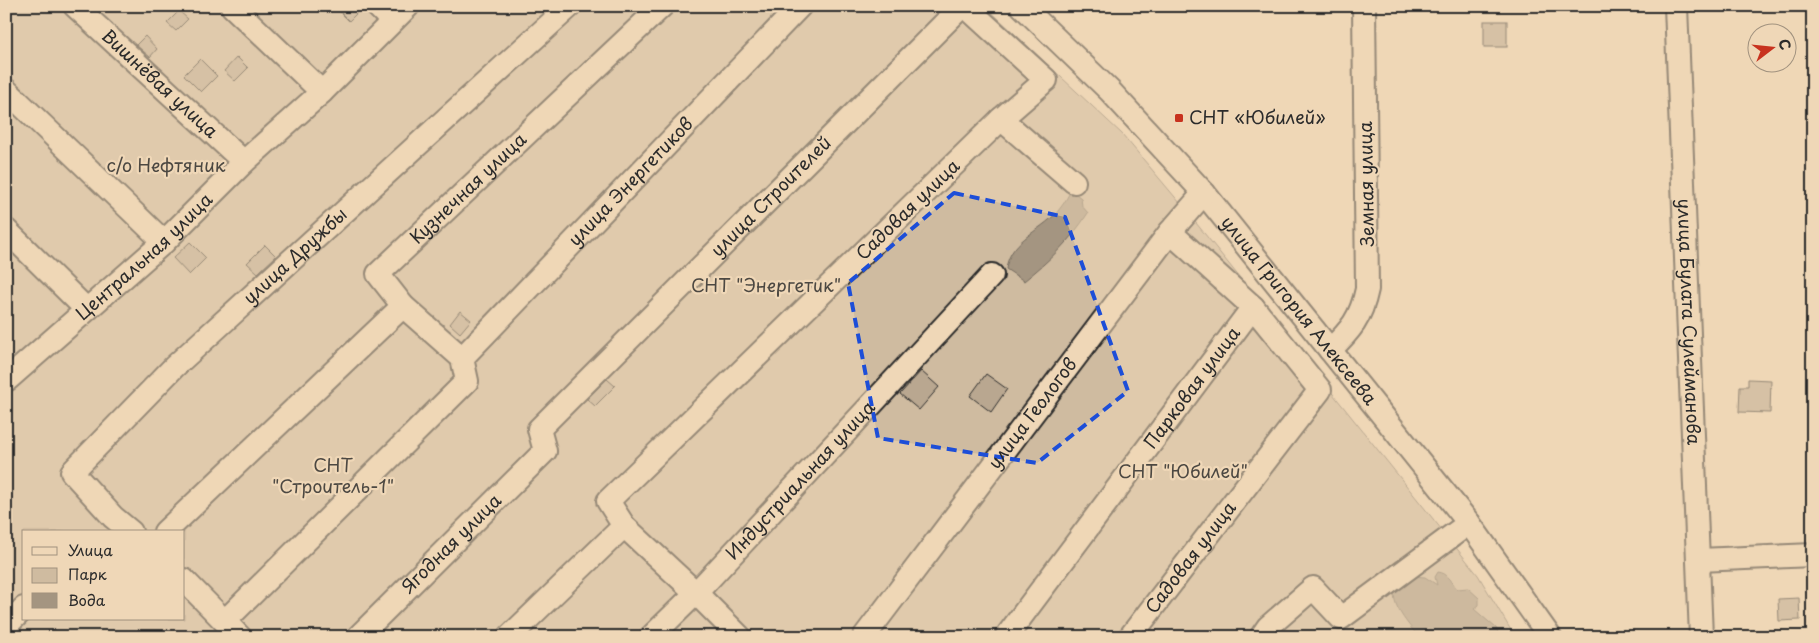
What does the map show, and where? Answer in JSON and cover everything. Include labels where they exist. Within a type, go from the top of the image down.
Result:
[{"type":"street","name":"Вишнёвая улица","points":[[75,6],[244,162]]},
{"type":"street","points":[[232,6],[322,92]]},
{"type":"street","name":"улица Дружбы","points":[[125,530],[106,524],[72,472],[174,368],[570,6]]},
{"type":"street","name":"Кузнечная улица","points":[[462,358],[402,306],[378,274],[662,6]]},
{"type":"street","name":"улица Энергетиков","points":[[462,358],[800,6]]},
{"type":"street","name":"Садовая улица","points":[[624,526],[608,501],[1001,119],[1046,80],[963,6]]},
{"type":"street","name":"улица Строителей","points":[[545,451],[539,429],[963,6]]},
{"type":"street","name":"Земная улица","points":[[1330,350],[1349,332],[1362,310],[1367,289],[1364,6]]},
{"type":"street","name":"улица Булата Сулейманова","points":[[1676,6],[1700,560],[1701,637]]},
{"type":"street","name":"улица Григория Алексеева","points":[[1025,7],[1110,91],[1204,193],[1469,523],[1546,635]]},
{"type":"street","name":"Центральная улица","points":[[7,378],[164,242],[244,162],[322,92],[392,11]]},
{"type":"street","points":[[6,90],[164,242]]},
{"type":"street","points":[[1001,119],[1074,182]]},
{"type":"street","name":"улица Геологов","points":[[864,637],[1170,232],[1204,193]]},
{"type":"street","points":[[6,230],[86,309]]},
{"type":"street","name":"Садовая улица","points":[[1130,637],[1320,390],[1253,307],[1170,232]]},
{"type":"street","name":"Индустриальная улица","points":[[696,593],[992,275]]},
{"type":"street","points":[[167,530],[402,306]]},
{"type":"street","name":"Парковая улица","points":[[1006,637],[1253,307]]},
{"type":"street","points":[[185,581],[233,629],[467,381],[462,358]]},
{"type":"street","name":"Ягодная улица","points":[[358,637],[545,451]]},
{"type":"street","points":[[1261,637],[1268,628],[1313,588],[1341,618],[1469,523]]},
{"type":"street","points":[[509,637],[624,526],[740,637]]},
{"type":"street","points":[[1700,560],[1813,555]]},
{"type":"street","points":[[651,637],[696,593]]},
{"type":"street","points":[[6,626],[22,610]]},
{"type":"highlighted area","points":[[954,193],[1065,217],[1128,391],[1037,463],[878,438],[848,283]]},
{"type":"green space","points":[[6,6],[985,6],[1122,134],[1180,203],[1478,575],[1515,637],[6,637]]},
{"type":"water","points":[[1071,190],[1081,198],[1082,206],[1088,213],[1059,250],[1024,281],[1006,269],[1009,258],[1021,242],[1054,215],[1064,203]]},
{"type":"water","points":[[1438,572],[1447,576],[1457,589],[1468,588],[1479,598],[1479,605],[1474,609],[1496,628],[1500,637],[1419,637],[1401,614],[1394,594],[1397,586],[1412,576],[1425,577],[1437,585],[1435,577]]},
{"type":"building","points":[[334,6],[364,6],[349,21]]},
{"type":"building","points":[[179,11],[188,19],[176,31],[167,23]]},
{"type":"building","points":[[1484,21],[1507,21],[1507,47],[1484,47]]},
{"type":"building","points":[[145,36],[157,49],[150,57],[136,45]]},
{"type":"building","points":[[237,57],[248,68],[235,81],[224,71]]},
{"type":"building","points":[[200,59],[217,76],[201,92],[184,75]]},
{"type":"building","points":[[190,242],[206,258],[189,275],[173,258]]},
{"type":"building","points":[[265,245],[276,256],[258,273],[247,263]]},
{"type":"building","points":[[460,311],[471,320],[460,333],[450,324]]},
{"type":"building","points":[[921,371],[939,387],[919,410],[900,394]]},
{"type":"building","points":[[986,374],[1007,389],[991,412],[970,396]]},
{"type":"building","points":[[607,379],[615,386],[595,406],[587,399]]},
{"type":"building","points":[[1748,379],[1771,380],[1770,413],[1739,412],[1740,386],[1748,386]]},
{"type":"building","points":[[1799,598],[1800,620],[1779,621],[1778,599]]},
{"type":"place","name":"СНТ «Юбилей»","points":[[1179,118]]},
{"type":"park label","name":"с/о Нефтяник","points":[[166,166]]},
{"type":"park label","name":"СНТ \"Энергетик\"","points":[[766,286]]},
{"type":"park label","name":"СНТ \"Юбилей\"","points":[[1183,472]]},
{"type":"park label","name":"СНТ \"Строитель-1\"","points":[[333,476]]}]
